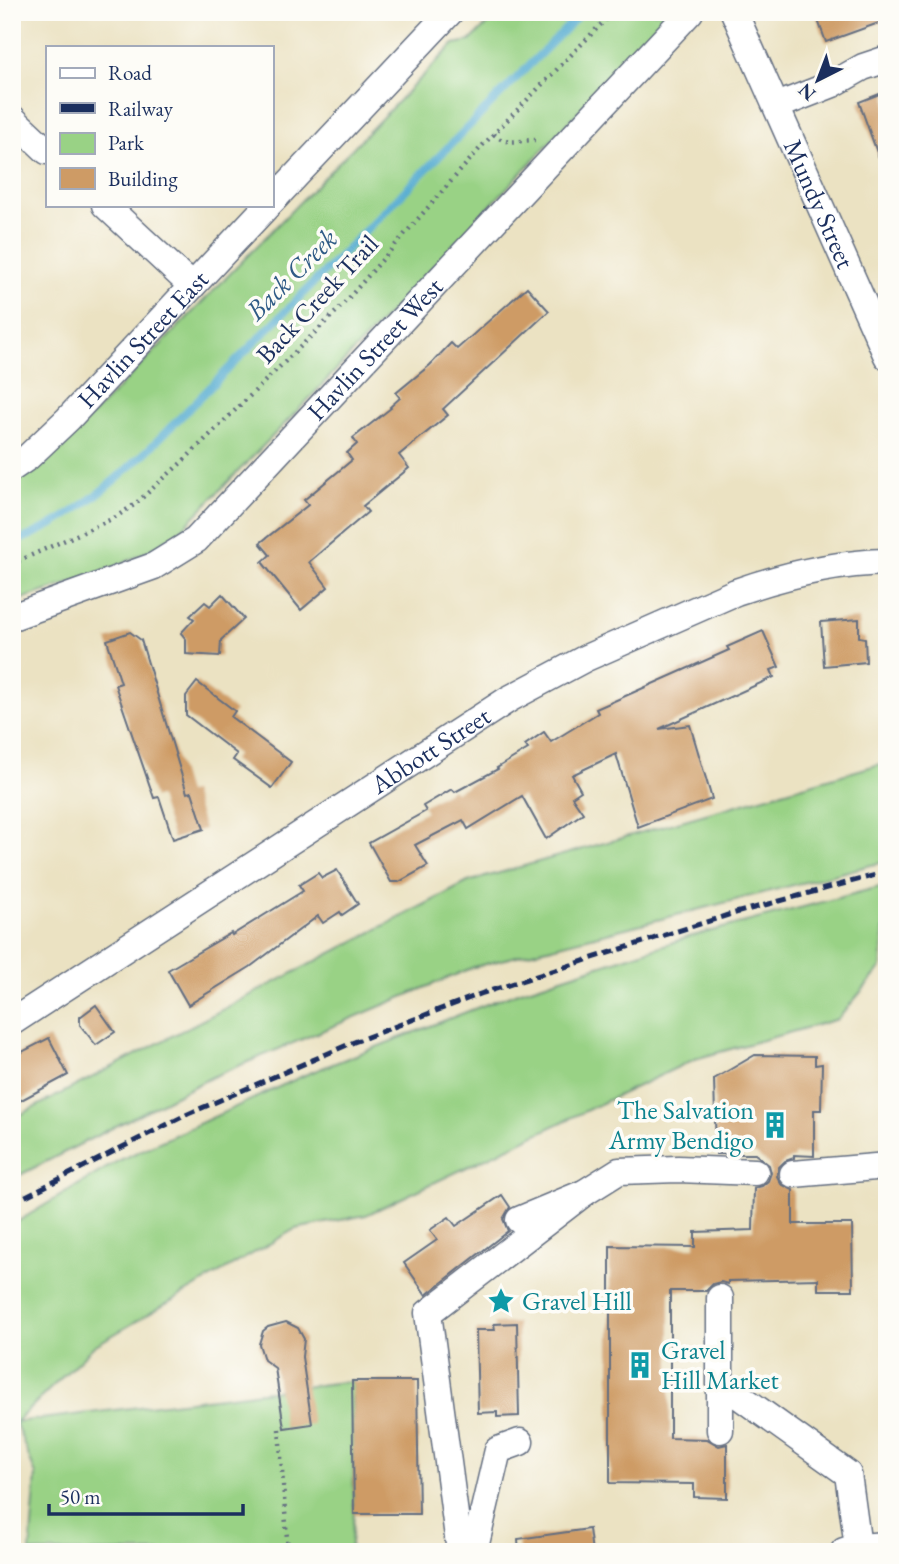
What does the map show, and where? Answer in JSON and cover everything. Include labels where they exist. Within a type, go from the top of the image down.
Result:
[{"type":"street","name":"Havlin Street East","points":[[273,200],[450,12]]},
{"type":"street","name":"Havlin Street West","points":[[12,617],[154,566],[196,540],[690,12]]},
{"type":"street","name":"Mundy Street","points":[[734,12],[887,356]]},
{"type":"street","points":[[777,106],[887,59]]},
{"type":"street","points":[[12,118],[46,150]]},
{"type":"street","points":[[106,206],[191,286]]},
{"type":"street","name":"Havlin Street East","points":[[12,468],[28,457],[68,419],[267,206]]},
{"type":"street","name":"Abbott Street","points":[[12,1022],[486,713],[550,676],[736,592],[768,581],[844,564],[887,562]]},
{"type":"street","points":[[793,1174],[887,1166]]},
{"type":"street","points":[[460,1552],[428,1313],[584,1193],[619,1171],[678,1169],[754,1172]]},
{"type":"street","points":[[519,1220],[584,1193]]},
{"type":"street","points":[[720,1298],[720,1430]]},
{"type":"street","points":[[721,1383],[848,1474],[850,1549],[887,1545]]},
{"type":"street","points":[[474,1552],[498,1450],[520,1442]]},
{"type":"path","name":"Back Creek Trail","points":[[12,564],[114,518],[155,487],[339,309],[494,134],[613,12]]},
{"type":"path","points":[[494,134],[501,141],[542,141],[562,150]]},
{"type":"path","points":[[279,1429],[288,1552]]},
{"type":"green space","points":[[500,12],[672,12],[306,402],[183,528],[123,563],[12,602],[12,484],[35,469],[65,443],[454,44],[470,41]]},
{"type":"green space","points":[[887,762],[887,861],[474,967],[212,1077],[12,1179],[12,1119],[468,882]]},
{"type":"green space","points":[[887,885],[881,968],[838,1019],[695,1059],[366,1215],[295,1229],[94,1346],[16,1422],[352,1381],[354,1514],[350,1552],[30,1552],[36,1475],[16,1424],[12,1426],[12,1225],[118,1161],[307,1074],[515,993],[689,937]]},
{"type":"building","points":[[815,12],[887,12],[887,20],[826,42]]},
{"type":"building","points":[[887,91],[887,171],[884,172],[859,102]]},
{"type":"building","points":[[527,287],[549,311],[443,409],[448,415],[399,455],[409,468],[363,506],[368,512],[309,562],[328,587],[301,610],[262,562],[270,555],[260,543],[308,505],[304,500],[352,460],[347,453],[357,444],[353,438],[391,408],[400,398],[396,393],[430,365],[451,343],[457,349]]},
{"type":"building","points":[[222,594],[244,619],[221,640],[220,656],[186,654],[186,639],[181,633],[194,619],[190,616],[205,602],[210,606]]},
{"type":"building","points":[[859,619],[859,637],[865,638],[866,662],[824,666],[821,622]]},
{"type":"building","points":[[763,631],[779,667],[771,670],[774,677],[659,729],[690,725],[712,799],[638,827],[616,754],[572,775],[581,791],[572,797],[583,813],[546,839],[522,796],[468,829],[463,820],[415,845],[428,866],[399,882],[391,882],[369,843],[426,811],[423,806],[452,789],[455,792],[498,769],[528,749],[525,745],[544,732],[551,742],[598,713],[596,709],[729,650],[727,647]]},
{"type":"building","points":[[130,632],[141,640],[187,793],[192,792],[204,829],[173,839],[159,797],[154,798],[115,685],[121,683],[107,640]]},
{"type":"building","points":[[197,682],[235,711],[231,717],[291,762],[272,788],[233,760],[237,754],[186,715],[186,696]]},
{"type":"building","points":[[337,870],[358,904],[323,923],[318,916],[250,967],[188,1005],[168,970],[231,933],[232,935],[303,891],[299,885],[318,873],[322,878]]},
{"type":"building","points":[[96,1005],[115,1032],[96,1045],[80,1025],[80,1017]]},
{"type":"building","points":[[49,1038],[68,1075],[12,1105],[12,1057]]},
{"type":"building","points":[[755,1055],[815,1056],[815,1065],[822,1064],[821,1110],[814,1110],[814,1156],[794,1155],[794,1158],[779,1167],[777,1176],[781,1184],[793,1190],[793,1224],[852,1224],[853,1290],[818,1290],[818,1279],[728,1281],[728,1284],[713,1284],[706,1291],[670,1291],[670,1438],[707,1439],[719,1446],[727,1444],[727,1498],[694,1497],[694,1484],[610,1483],[610,1246],[695,1247],[695,1232],[753,1230],[754,1188],[768,1181],[771,1173],[769,1165],[755,1154],[716,1154],[714,1079]]},
{"type":"building","points":[[502,1195],[510,1207],[503,1219],[508,1231],[426,1295],[404,1263],[437,1240],[430,1230],[449,1217],[456,1226]]},
{"type":"building","points":[[286,1322],[298,1328],[304,1339],[302,1357],[312,1424],[284,1428],[275,1368],[264,1360],[259,1344],[263,1331]]},
{"type":"building","points":[[517,1323],[519,1416],[497,1417],[497,1412],[478,1413],[476,1330],[495,1330],[494,1324]]},
{"type":"building","points":[[352,1381],[417,1381],[419,1514],[354,1514]]},
{"type":"building","points":[[589,1529],[592,1552],[519,1552],[518,1539]]},
{"type":"waterway","name":"Back Creek","points":[[12,543],[67,516],[116,479],[147,451],[582,12]]},
{"type":"railway","points":[[12,1203],[188,1114],[354,1042],[483,993],[728,915],[887,872]]},
{"type":"place","name":"The Salvation Army Bendigo","points":[[775,1125]]},
{"type":"place","name":"Gravel Hill","points":[[501,1301]]},
{"type":"place","name":"Gravel Hill Market","points":[[640,1365]]}]
